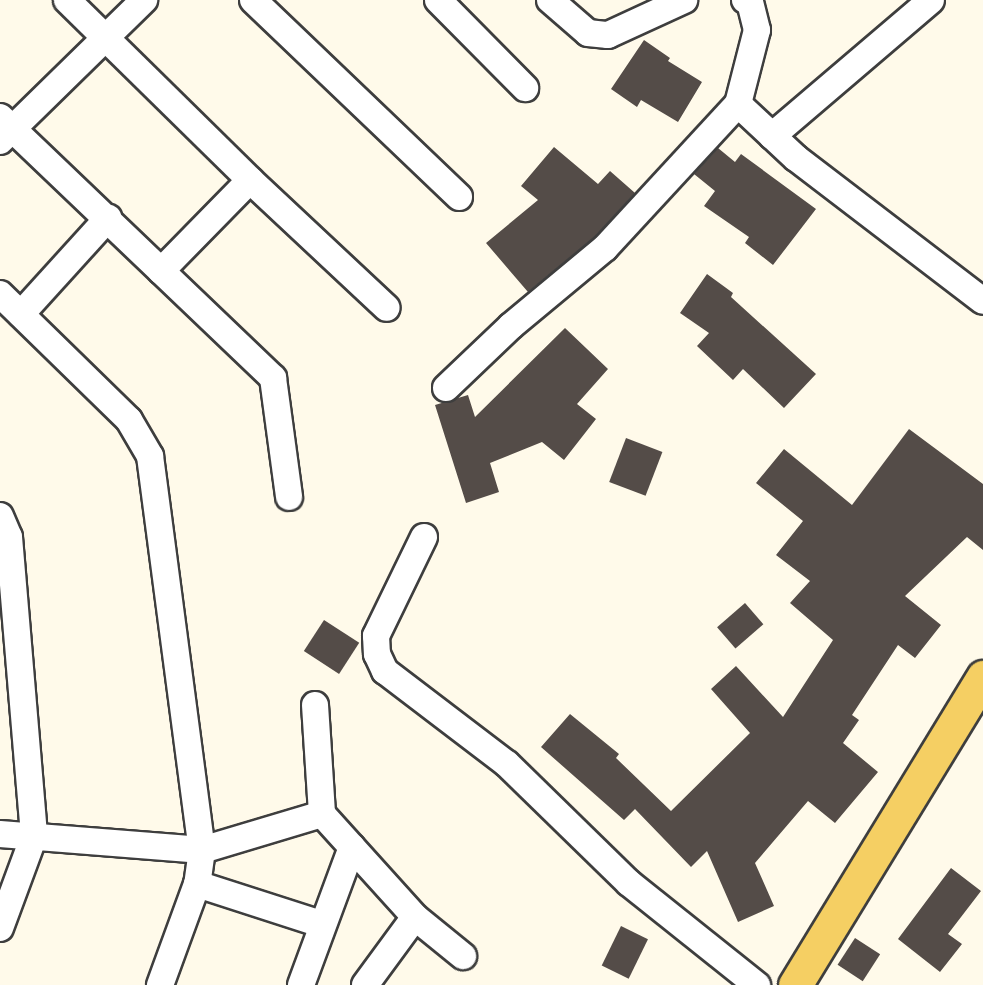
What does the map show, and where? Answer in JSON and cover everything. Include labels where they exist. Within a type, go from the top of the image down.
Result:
[{"type":"main road","points":[[795,985],[983,677]]},
{"type":"street","points":[[67,0],[250,180],[387,308]]},
{"type":"street","points":[[144,0],[4,129],[108,218],[273,378],[289,497]]},
{"type":"street","points":[[253,0],[459,197]]},
{"type":"street","points":[[438,0],[525,88]]},
{"type":"street","points":[[550,0],[588,33],[608,35],[684,0]]},
{"type":"street","points":[[446,388],[511,326],[606,248],[738,104],[757,30],[750,2],[745,0]]},
{"type":"street","points":[[772,136],[931,0]]},
{"type":"street","points":[[738,104],[772,136],[983,301]]},
{"type":"street","points":[[161,271],[250,180]]},
{"type":"street","points":[[21,314],[108,218]]},
{"type":"street","points":[[0,294],[129,420],[150,456],[202,850],[196,884],[160,985]]},
{"type":"street","points":[[0,516],[9,537],[34,837],[0,927]]},
{"type":"street","points":[[424,537],[376,636],[376,654],[384,671],[507,764],[629,883],[757,985]]},
{"type":"street","points":[[315,705],[322,814],[415,917],[463,957]]},
{"type":"street","points":[[0,834],[202,850],[322,814]]},
{"type":"street","points":[[301,985],[321,924],[352,847]]},
{"type":"street","points":[[196,884],[321,924]]},
{"type":"street","points":[[364,985],[415,917]]},
{"type":"building","points":[[644,40],[670,58],[668,61],[702,82],[678,122],[641,100],[637,107],[611,89]]},
{"type":"building","points":[[554,147],[598,184],[610,171],[635,193],[595,237],[528,292],[486,243],[538,200],[521,186]]},
{"type":"building","points":[[718,148],[735,162],[741,154],[816,209],[773,265],[745,243],[749,237],[704,206],[715,191],[694,174]]},
{"type":"building","points":[[707,274],[733,293],[731,297],[816,374],[784,408],[743,369],[733,380],[697,346],[709,333],[680,313]]},
{"type":"building","points":[[565,328],[608,369],[577,404],[596,419],[564,460],[542,442],[490,463],[499,492],[466,503],[435,405],[468,395],[475,417]]},
{"type":"building","points":[[909,429],[983,484],[983,550],[967,537],[905,596],[941,625],[915,658],[898,645],[852,715],[859,720],[843,743],[878,772],[835,823],[808,801],[755,863],[774,906],[738,922],[707,851],[691,867],[635,809],[624,820],[541,747],[570,714],[619,754],[616,758],[671,811],[750,733],[711,689],[736,666],[783,717],[833,640],[790,603],[810,581],[776,555],[803,521],[756,483],[784,449],[852,505]]},
{"type":"building","points":[[626,438],[662,452],[646,496],[609,482]]},
{"type":"building","points":[[745,603],[763,624],[735,648],[717,627]]},
{"type":"building","points":[[324,620],[359,643],[339,674],[304,651]]},
{"type":"building","points":[[951,868],[981,891],[948,934],[962,944],[940,972],[898,939]]},
{"type":"building","points":[[621,926],[648,939],[629,979],[602,966]]},
{"type":"building","points":[[855,938],[880,954],[863,981],[838,965]]}]
